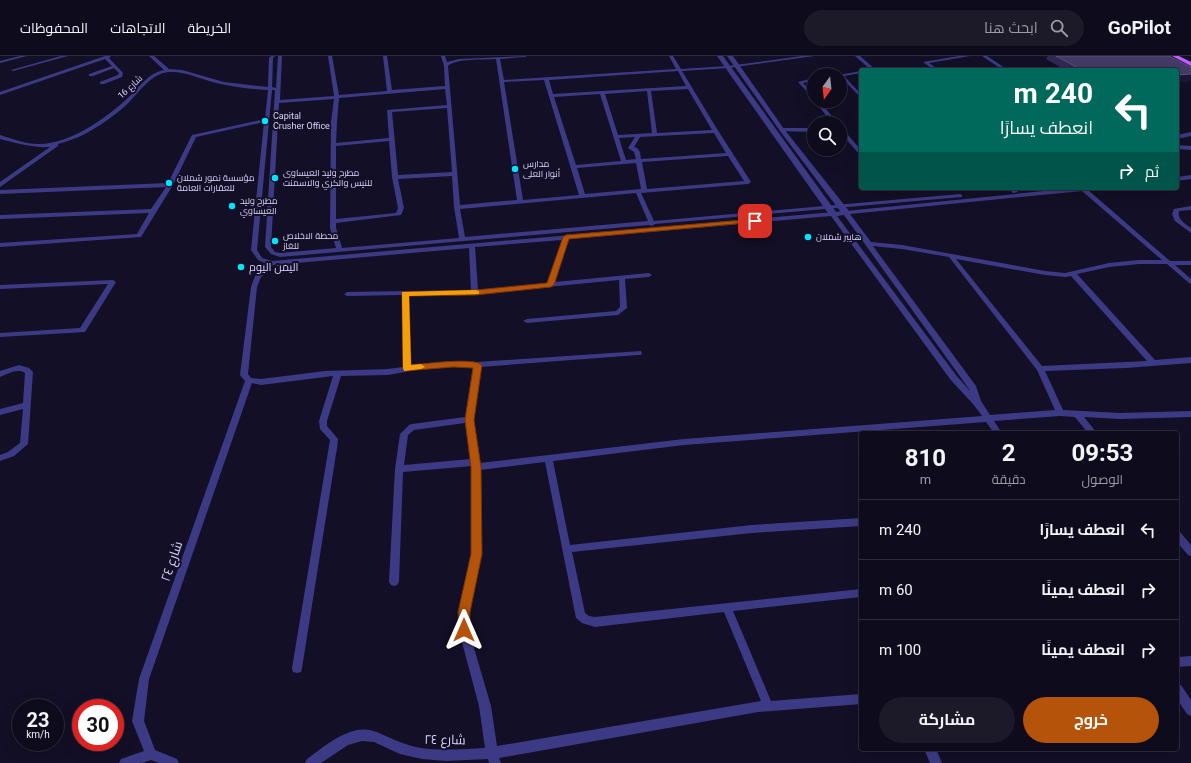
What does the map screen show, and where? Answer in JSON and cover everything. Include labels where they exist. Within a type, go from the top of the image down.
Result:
[{"type":"main road","points":[[1174,58],[1190,63]]},
{"type":"main road","points":[[1174,58],[1191,69]]},
{"type":"street","points":[[0,62],[25,56]]},
{"type":"street","points":[[13,70],[66,56]]},
{"type":"street","points":[[151,56],[167,70],[176,70],[232,85],[278,89]]},
{"type":"street","points":[[273,56],[271,58],[270,88],[254,250],[260,259],[271,263],[472,246],[831,211],[841,206],[1013,190]]},
{"type":"street","points":[[280,56],[268,247],[273,253],[280,255],[652,224],[831,211],[846,213],[1073,190]]},
{"type":"street","points":[[330,56],[337,97],[334,122],[333,228],[340,250]]},
{"type":"street","points":[[385,56],[390,92]]},
{"type":"street","points":[[443,56],[446,66],[457,207],[462,240]]},
{"type":"street","points":[[446,66],[450,62],[459,60],[525,56]]},
{"type":"street","points":[[457,207],[748,182],[715,131],[671,56]]},
{"type":"street","points":[[720,56],[831,211],[962,388],[977,402],[997,431]]},
{"type":"street","points":[[730,56],[782,130],[841,206],[973,388],[977,402]]},
{"type":"street","points":[[774,56],[778,60]]},
{"type":"street","points":[[503,81],[728,67],[812,56]]},
{"type":"street","points":[[857,56],[872,68]]},
{"type":"street","points":[[934,68],[925,62],[968,56]]},
{"type":"street","points":[[984,56],[1003,68]]},
{"type":"street","points":[[0,94],[107,57],[121,73],[120,76],[102,83]]},
{"type":"street","points":[[498,58],[503,81],[520,201]]},
{"type":"street","points":[[91,75],[116,66]]},
{"type":"street","name":"شارع 16","points":[[0,137],[38,146],[58,143],[85,130],[112,114],[131,98],[154,75],[167,70]]},
{"type":"street","points":[[847,74],[859,72]]},
{"type":"street","points":[[546,78],[582,196]]},
{"type":"street","points":[[807,80],[800,82],[807,90]]},
{"type":"street","points":[[847,82],[859,95]]},
{"type":"street","points":[[551,96],[690,87]]},
{"type":"street","points":[[277,102],[448,88]]},
{"type":"street","points":[[649,90],[655,135]]},
{"type":"street","points":[[602,93],[624,162]]},
{"type":"street","points":[[333,221],[399,214],[401,208],[395,177],[389,111],[449,106]]},
{"type":"street","points":[[822,108],[829,116]]},
{"type":"street","points":[[0,244],[139,236],[152,211],[170,185],[194,136],[267,120]]},
{"type":"street","points":[[782,130],[807,130]]},
{"type":"street","points":[[616,137],[715,131]]},
{"type":"street","points":[[1179,137],[1191,134]]},
{"type":"street","points":[[638,136],[631,148],[635,149],[639,162],[641,191],[652,224]]},
{"type":"street","points":[[847,138],[859,151]]},
{"type":"street","points":[[334,145],[391,139]]},
{"type":"street","points":[[0,185],[58,143]]},
{"type":"street","points":[[1179,147],[1191,148]]},
{"type":"street","points":[[573,167],[730,154]]},
{"type":"street","points":[[1179,174],[1191,172]]},
{"type":"street","points":[[395,177],[455,174]]},
{"type":"street","points":[[1179,178],[1191,177]]},
{"type":"street","points":[[0,192],[170,185]]},
{"type":"street","points":[[1084,190],[1191,282]]},
{"type":"street","points":[[1191,208],[1176,210],[1175,214],[1177,220],[1191,230]]},
{"type":"street","points":[[0,217],[152,211]]},
{"type":"street","points":[[551,285],[566,237]]},
{"type":"street","points":[[868,244],[902,247],[1045,273],[1065,275],[1109,265],[1139,262],[1191,263]]},
{"type":"street","points":[[472,246],[476,292]]},
{"type":"street","points":[[950,255],[1040,369],[1060,413]]},
{"type":"street","points":[[271,263],[258,276],[254,287],[244,375],[249,380],[260,382],[338,374],[388,372],[407,368],[453,364],[477,365],[638,353]]},
{"type":"street","points":[[1073,274],[1153,363]]},
{"type":"street","points":[[347,294],[476,292],[649,275]]},
{"type":"street","points":[[527,321],[618,313],[624,308],[622,278]]},
{"type":"street","points":[[0,287],[113,282],[82,330],[0,335]]},
{"type":"street","points":[[405,294],[407,368]]},
{"type":"street","points":[[1040,369],[1191,360]]},
{"type":"street","points":[[477,365],[469,420],[476,464],[476,554],[464,612],[464,630],[485,706],[493,758]]},
{"type":"street","points":[[0,374],[19,368],[27,369],[29,372],[24,444],[11,454],[0,458]]},
{"type":"street","points":[[297,668],[334,439],[323,427],[323,421],[338,374]]},
{"type":"street","name":"شارع ٢٤","points":[[151,754],[138,721],[144,679],[249,380]]},
{"type":"street","points":[[0,412],[27,405]]},
{"type":"street","points":[[871,431],[1060,413],[1127,416],[1191,414]]},
{"type":"street","points":[[1077,414],[1091,431]]},
{"type":"street","points":[[394,582],[400,469],[404,434],[412,426],[469,420]]},
{"type":"street","points":[[400,469],[548,458],[684,442],[859,432]]},
{"type":"street","points":[[548,458],[580,615],[586,620],[595,622],[859,593]]},
{"type":"street","points":[[567,550],[752,529],[859,522]]},
{"type":"street","points":[[1179,537],[1191,552]]},
{"type":"street","points":[[727,608],[768,706]]},
{"type":"street","points":[[1179,662],[1191,661]]},
{"type":"street","points":[[1179,692],[1191,710]]},
{"type":"street","name":"شارع ٢٤","points":[[311,763],[345,741],[357,736],[369,736],[383,739],[399,747],[422,753],[493,758],[768,706],[859,699]]},
{"type":"street","points":[[931,751],[936,763]]},
{"type":"street","points":[[125,763],[151,754],[173,763]]},
{"type":"building","points":[[1056,56],[1169,56],[1191,67],[1191,74],[1179,75],[1179,68],[1078,68]]},
{"type":"slow traffic","points":[[421,367],[407,368],[405,294],[476,292]]},
{"type":"place","name":"Capital Crusher Office","points":[[265,121]]},
{"type":"place","name":"مدارس أنوار العلى","points":[[515,169]]},
{"type":"place","name":"مطرح وليد العيساوي للنيس والكري والاسمنت","points":[[275,178]]},
{"type":"place","name":"مؤسسة نمور شملان للعقارات العامة","points":[[169,183]]},
{"type":"place","name":"مطرح وليد العيساوي","points":[[232,206]]},
{"type":"place","name":"هايبر شملان","points":[[808,237]]},
{"type":"place","name":"محطة الاخلاص للغاز","points":[[275,241]]},
{"type":"place","name":"اليمن اليوم","points":[[241,267]]},
{"type":"route","points":[[464,630],[464,612],[476,554],[476,467],[469,420],[477,365],[453,364],[407,368],[405,294],[476,292],[551,285],[566,237],[755,221]]}]
